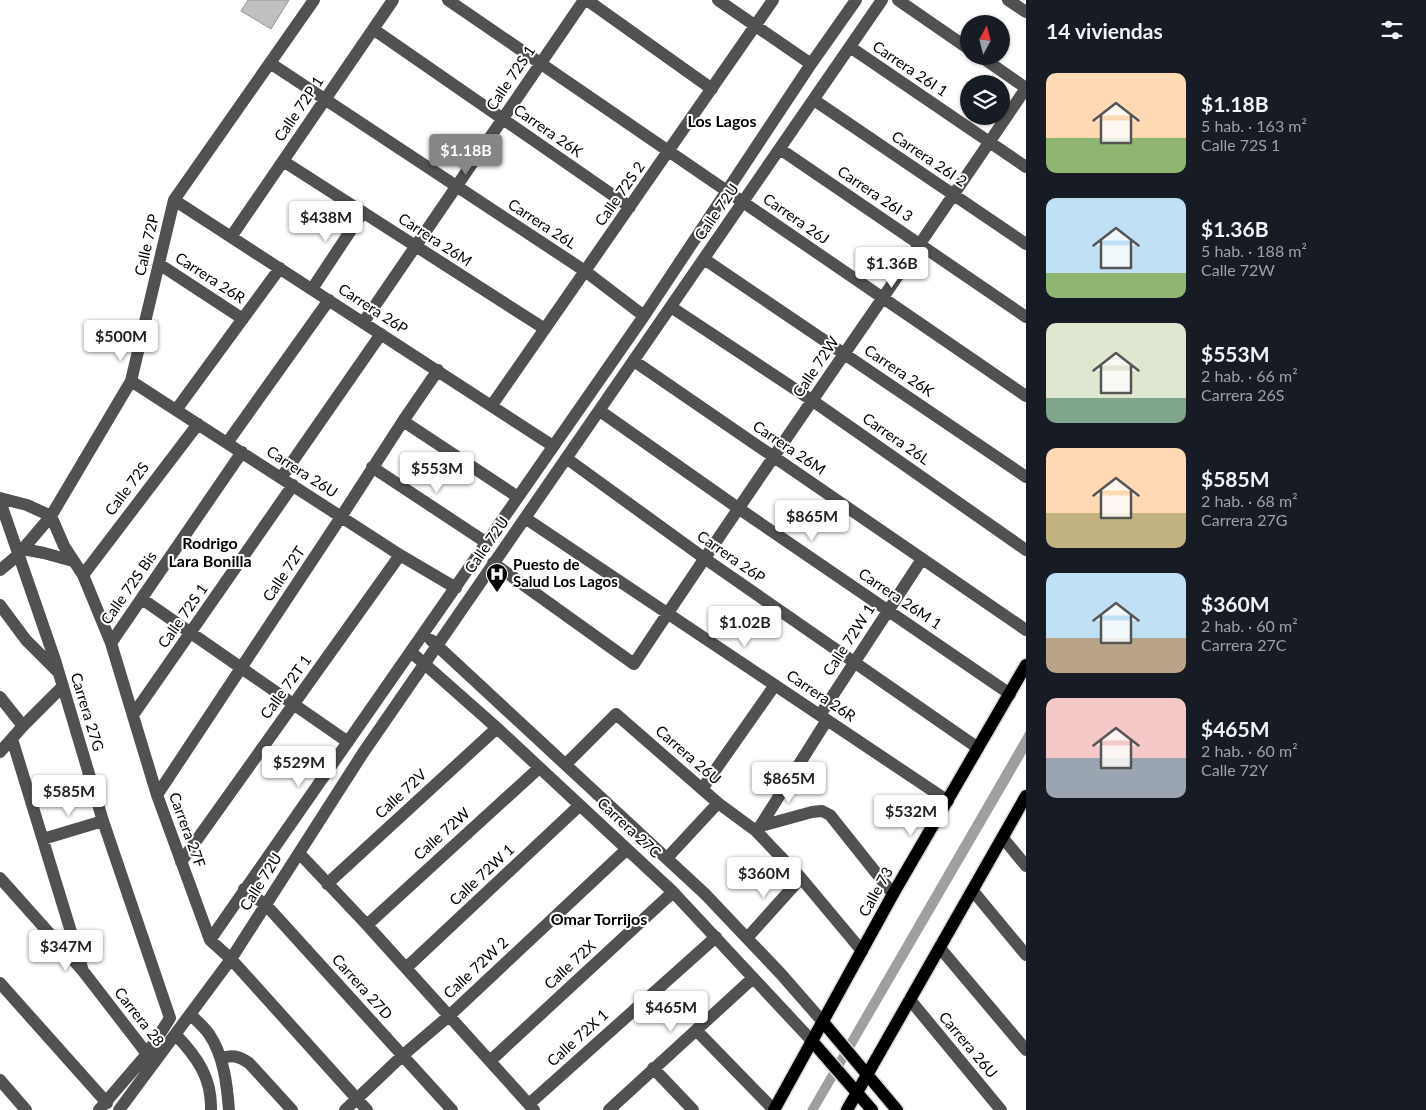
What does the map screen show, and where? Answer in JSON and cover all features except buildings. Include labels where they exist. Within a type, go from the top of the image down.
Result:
[{"type":"main road","name":"Calle 73","points":[[774,1110],[893,894],[1026,665]]},
{"type":"main road","points":[[847,1110],[1026,796]]},
{"type":"main road","points":[[823,1022],[897,1110]]},
{"type":"main road","points":[[812,1041],[872,1110]]},
{"type":"street","name":"Calle 72P","points":[[20,553],[51,516],[131,381],[174,200],[314,0]]},
{"type":"street","name":"Calle 72P 1","points":[[231,237],[393,0]]},
{"type":"street","name":"Carrera 26J","points":[[448,0],[1026,396]]},
{"type":"street","name":"Calle 72S 1","points":[[363,322],[585,0]]},
{"type":"street","points":[[585,0],[712,89]]},
{"type":"street","points":[[718,0],[811,64]]},
{"type":"street","name":"Calle 72S 2","points":[[492,405],[773,0]]},
{"type":"street","name":"Calle 72U","points":[[210,940],[244,889],[425,634],[644,316],[811,64],[856,0]]},
{"type":"street","name":"Calle 72U","points":[[103,1106],[176,1035],[231,959],[363,753],[882,0]]},
{"type":"street","points":[[898,0],[960,43]]},
{"type":"street","points":[[1008,0],[1026,12]]},
{"type":"street","name":"Carrera 26K","points":[[373,29],[630,207]]},
{"type":"street","name":"Carrera 26I 1","points":[[850,47],[1026,167]]},
{"type":"street","name":"Carrera 26L","points":[[270,63],[585,272],[644,316]]},
{"type":"street","points":[[993,65],[1026,88]]},
{"type":"street","name":"Calle 72W","points":[[493,563],[634,664],[738,508],[1026,88]]},
{"type":"street","name":"Carrera 26I 2","points":[[814,100],[1026,244]]},
{"type":"street","name":"Carrera 26I 3","points":[[780,149],[1026,316]]},
{"type":"street","name":"Carrera 26M","points":[[283,161],[545,329]]},
{"type":"street","name":"Carrera 26P","points":[[174,200],[553,446]]},
{"type":"street","points":[[312,289],[363,212]]},
{"type":"street","name":"Carrera 26K","points":[[704,258],[1026,477]]},
{"type":"street","name":"Carrera 26R","points":[[159,264],[243,319]]},
{"type":"street","points":[[176,410],[280,268]]},
{"type":"street","points":[[226,443],[329,300]]},
{"type":"street","name":"Carrera 26L","points":[[671,307],[813,401],[1026,550]]},
{"type":"street","points":[[281,478],[381,334]]},
{"type":"street","name":"Carrera 26M","points":[[634,361],[1026,630]]},
{"type":"street","name":"Calle 72T","points":[[157,795],[341,517],[402,421],[438,370]]},
{"type":"street","name":"Carrera 26U","points":[[131,381],[400,555],[456,588]]},
{"type":"street","name":"Carrera 26M 1","points":[[600,411],[1010,694]]},
{"type":"street","points":[[402,421],[518,497]]},
{"type":"street","name":"Calle 72S","points":[[83,575],[198,424]]},
{"type":"street","name":"Calle 72S Bis","points":[[111,643],[242,452]]},
{"type":"street","name":"Carrera 26P","points":[[566,458],[704,558],[978,748]]},
{"type":"street","points":[[372,467],[487,543]]},
{"type":"street","name":"Calle 72S 1","points":[[133,715],[293,485]]},
{"type":"street","points":[[0,500],[27,505],[51,516]]},
{"type":"street","name":"Carrera 27G","points":[[0,500],[20,553],[63,686],[103,821],[170,1018],[151,1058]]},
{"type":"street","name":"Carrera 27F","points":[[51,516],[64,546],[83,575],[111,643],[157,795],[210,940],[231,959],[367,1110]]},
{"type":"street","name":"Carrera 26R","points":[[525,518],[948,801]]},
{"type":"street","points":[[0,570],[20,553],[44,553],[73,561]]},
{"type":"street","name":"Calle 72T 1","points":[[181,862],[400,555]]},
{"type":"street","name":"Calle 72W 1","points":[[824,717],[854,663],[922,559]]},
{"type":"street","points":[[142,599],[348,742]]},
{"type":"street","points":[[0,605],[26,640],[58,673]]},
{"type":"street","name":"Carrera 27C","points":[[425,634],[667,858],[747,938],[823,1022]]},
{"type":"street","name":"Carrera 27C","points":[[411,652],[497,728],[673,892],[812,1041]]},
{"type":"street","points":[[702,789],[775,685]]},
{"type":"street","points":[[0,752],[63,686]]},
{"type":"street","points":[[0,697],[23,726]]},
{"type":"street","name":"Carrera 26U","points":[[566,764],[616,714],[718,803],[758,828],[862,951]]},
{"type":"street","points":[[758,828],[824,717]]},
{"type":"street","name":"Calle 72V","points":[[327,884],[497,728]]},
{"type":"street","points":[[12,739],[83,971]]},
{"type":"street","name":"Calle 72W","points":[[367,925],[539,768]]},
{"type":"street","points":[[667,858],[718,803]]},
{"type":"street","name":"Calle 72W 1","points":[[406,968],[580,806]]},
{"type":"street","points":[[758,828],[812,812],[822,811],[830,815],[893,894]]},
{"type":"street","points":[[43,839],[103,821]]},
{"type":"street","points":[[1003,838],[1026,866]]},
{"type":"street","name":"Calle 72W 2","points":[[345,1110],[402,1056],[449,1016],[627,849]]},
{"type":"street","points":[[299,853],[532,1107]]},
{"type":"street","points":[[747,938],[801,878]]},
{"type":"street","name":"Carrera 28","points":[[1,882],[83,971],[151,1058]]},
{"type":"street","name":"Carrera 27D","points":[[244,889],[266,905],[452,1110]]},
{"type":"street","points":[[973,891],[1026,955]]},
{"type":"street","name":"Calle 72X","points":[[490,1061],[673,892]]},
{"type":"street","name":"Calle 72X 1","points":[[532,1107],[716,937]]},
{"type":"street","points":[[940,948],[1026,1050]]},
{"type":"street","points":[[609,1110],[753,978]]},
{"type":"street","points":[[0,983],[103,1106]]},
{"type":"street","name":"Carrera 26U","points":[[910,1001],[1001,1110]]},
{"type":"street","points":[[190,1014],[209,1034],[221,1059],[230,1110]]},
{"type":"street","points":[[696,1030],[774,1110]]},
{"type":"street","points":[[176,1035],[188,1048],[208,1081],[211,1110]]},
{"type":"street","points":[[221,1059],[234,1056],[248,1062],[292,1110]]},
{"type":"street","name":"Calle 72U","points":[[120,1110],[151,1058]]},
{"type":"street","points":[[653,1068],[694,1110]]},
{"type":"street","points":[[0,1080],[26,1110]]},
{"type":"shaded area","points":[[1026,731],[1026,753],[1011,779],[818,1110],[807,1110]]},
{"type":"place","name":"Puesto de Salud Los Lagos","points":[[497,593]]},
{"type":"district","name":"Los Lagos","points":[[722,121]]},
{"type":"district","name":"Rodrigo Lara Bonilla","points":[[210,552]]},
{"type":"district","name":"Omar Torrijos","points":[[599,919]]}]
